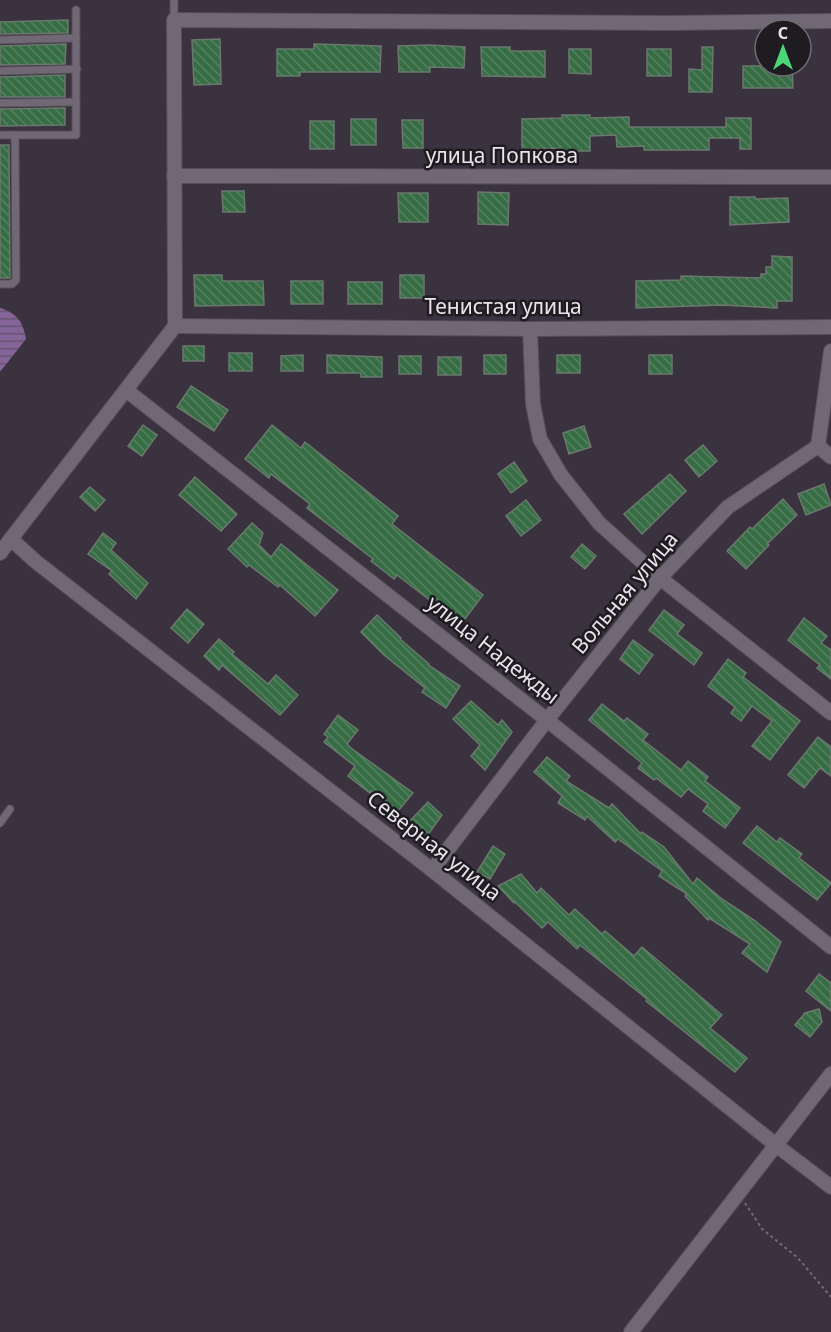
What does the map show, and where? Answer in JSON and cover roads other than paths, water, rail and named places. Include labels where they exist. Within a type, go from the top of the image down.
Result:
[{"type":"street","points":[[0,553],[175,326],[174,20],[831,21]]},
{"type":"street","name":"улица Попкова","points":[[174,176],[831,177]]},
{"type":"street","name":"Тенистая улица","points":[[175,326],[530,329],[831,327]]},
{"type":"street","points":[[530,329],[533,404],[540,440],[561,474],[599,523],[660,578],[831,713]]},
{"type":"street","points":[[831,351],[818,446],[831,457]]},
{"type":"street","name":"улица Надежды","points":[[126,390],[547,720],[831,947]]},
{"type":"street","name":"Вольная улица","points":[[432,870],[660,578],[728,507],[818,446]]},
{"type":"street","name":"Северная улица","points":[[11,539],[35,561],[432,870],[831,1187]]},
{"type":"street","points":[[631,1332],[831,1074]]},
{"type":"lane","points":[[174,0],[174,20]]},
{"type":"lane","points":[[0,135],[76,135],[76,10]]},
{"type":"lane","points":[[0,40],[76,38]]},
{"type":"lane","points":[[0,71],[76,69]]},
{"type":"lane","points":[[0,103],[76,102]]},
{"type":"lane","points":[[0,284],[12,284],[16,280],[15,135]]},
{"type":"lane","points":[[0,823],[10,809]]}]
